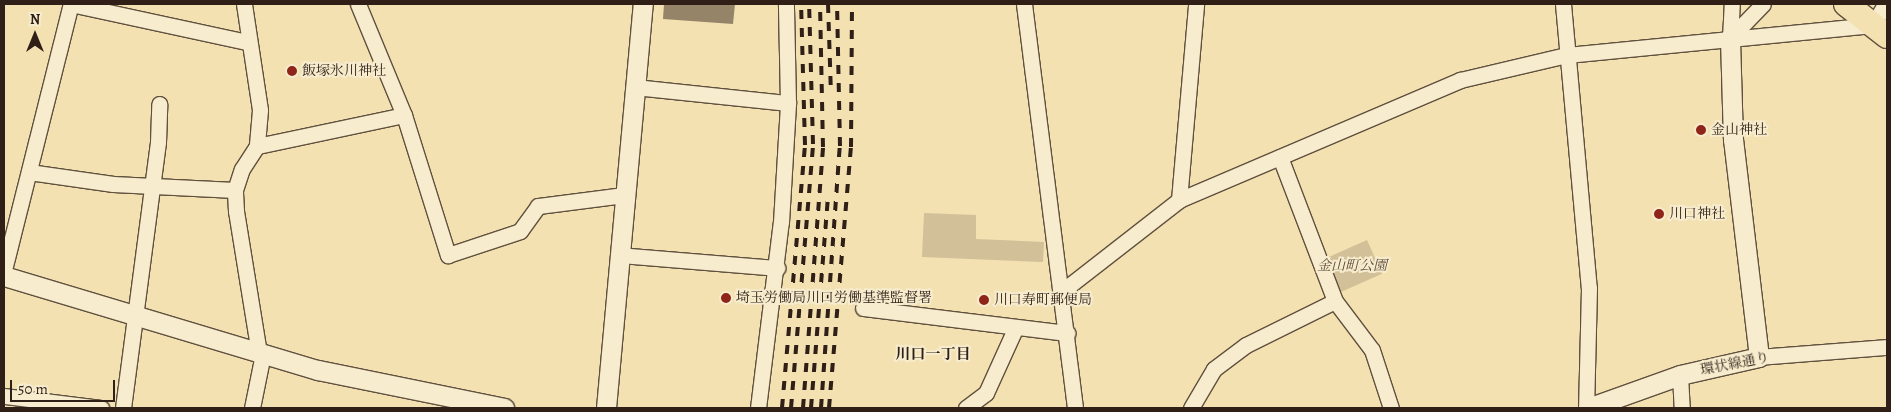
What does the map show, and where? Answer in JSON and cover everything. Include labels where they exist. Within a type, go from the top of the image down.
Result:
[{"type":"main road","points":[[1846,4],[1880,31]]},
{"type":"street","points":[[4,270],[71,4],[247,42]]},
{"type":"street","points":[[244,4],[247,42],[260,110],[257,146],[235,190],[261,354],[252,408]]},
{"type":"street","points":[[358,4],[404,115],[448,256],[520,231],[538,206],[624,195]]},
{"type":"street","points":[[606,408],[624,195],[643,4]]},
{"type":"street","points":[[758,408],[777,268],[788,103],[786,4]]},
{"type":"street","points":[[1024,4],[1075,408]]},
{"type":"street","points":[[1179,200],[1196,4]]},
{"type":"street","points":[[1563,4],[1589,288],[1587,408]]},
{"type":"street","points":[[1732,4],[1730,38],[1733,140],[1759,357]]},
{"type":"street","points":[[1730,38],[1763,4]]},
{"type":"street","points":[[1061,292],[1179,200],[1460,80],[1567,55],[1730,38],[1880,31],[1885,4]]},
{"type":"street","points":[[635,87],[788,103]]},
{"type":"street","points":[[123,408],[159,104]]},
{"type":"street","points":[[257,146],[404,115]]},
{"type":"street","points":[[1280,157],[1335,301],[1372,350],[1391,408]]},
{"type":"street","points":[[29,172],[150,186],[235,190]]},
{"type":"street","points":[[619,255],[777,268]]},
{"type":"street","points":[[4,276],[261,354],[504,408]]},
{"type":"street","points":[[1191,408],[1214,369],[1246,346],[1335,301]]},
{"type":"street","points":[[863,308],[1067,333]]},
{"type":"street","points":[[966,408],[986,393],[1016,327]]},
{"type":"street","name":"環状線通り","points":[[1587,408],[1680,375],[1759,357],[1887,347]]},
{"type":"street","points":[[1680,375],[1682,408]]},
{"type":"street","points":[[4,396],[101,408]]},
{"type":"green space","points":[[924,213],[976,215],[976,239],[1044,242],[1043,262],[922,257]]},
{"type":"green space","name":"金山町公園","points":[[1367,240],[1382,274],[1338,293],[1323,260]]},
{"type":"building","points":[[664,4],[735,4],[733,24],[663,19]]},
{"type":"railway","points":[[782,408],[805,145],[801,4]]},
{"type":"railway","points":[[791,408],[813,144],[809,4]]},
{"type":"railway","points":[[803,408],[823,147],[820,4]]},
{"type":"railway","points":[[828,4],[831,94]]},
{"type":"railway","points":[[821,408],[840,146],[837,4]]},
{"type":"railway","points":[[829,408],[851,147],[852,4]]},
{"type":"railway","points":[[811,408],[828,196]]},
{"type":"place","name":"飯塚氷川神社","points":[[292,71]]},
{"type":"place","name":"金山神社","points":[[1701,130]]},
{"type":"place","name":"川口神社","points":[[1659,214]]},
{"type":"place","name":"埼玉労働局川口労働基準監督署","points":[[726,298]]},
{"type":"place","name":"川口寿町郵便局","points":[[984,300]]},
{"type":"district","name":"川口一丁目","points":[[933,355]]}]
